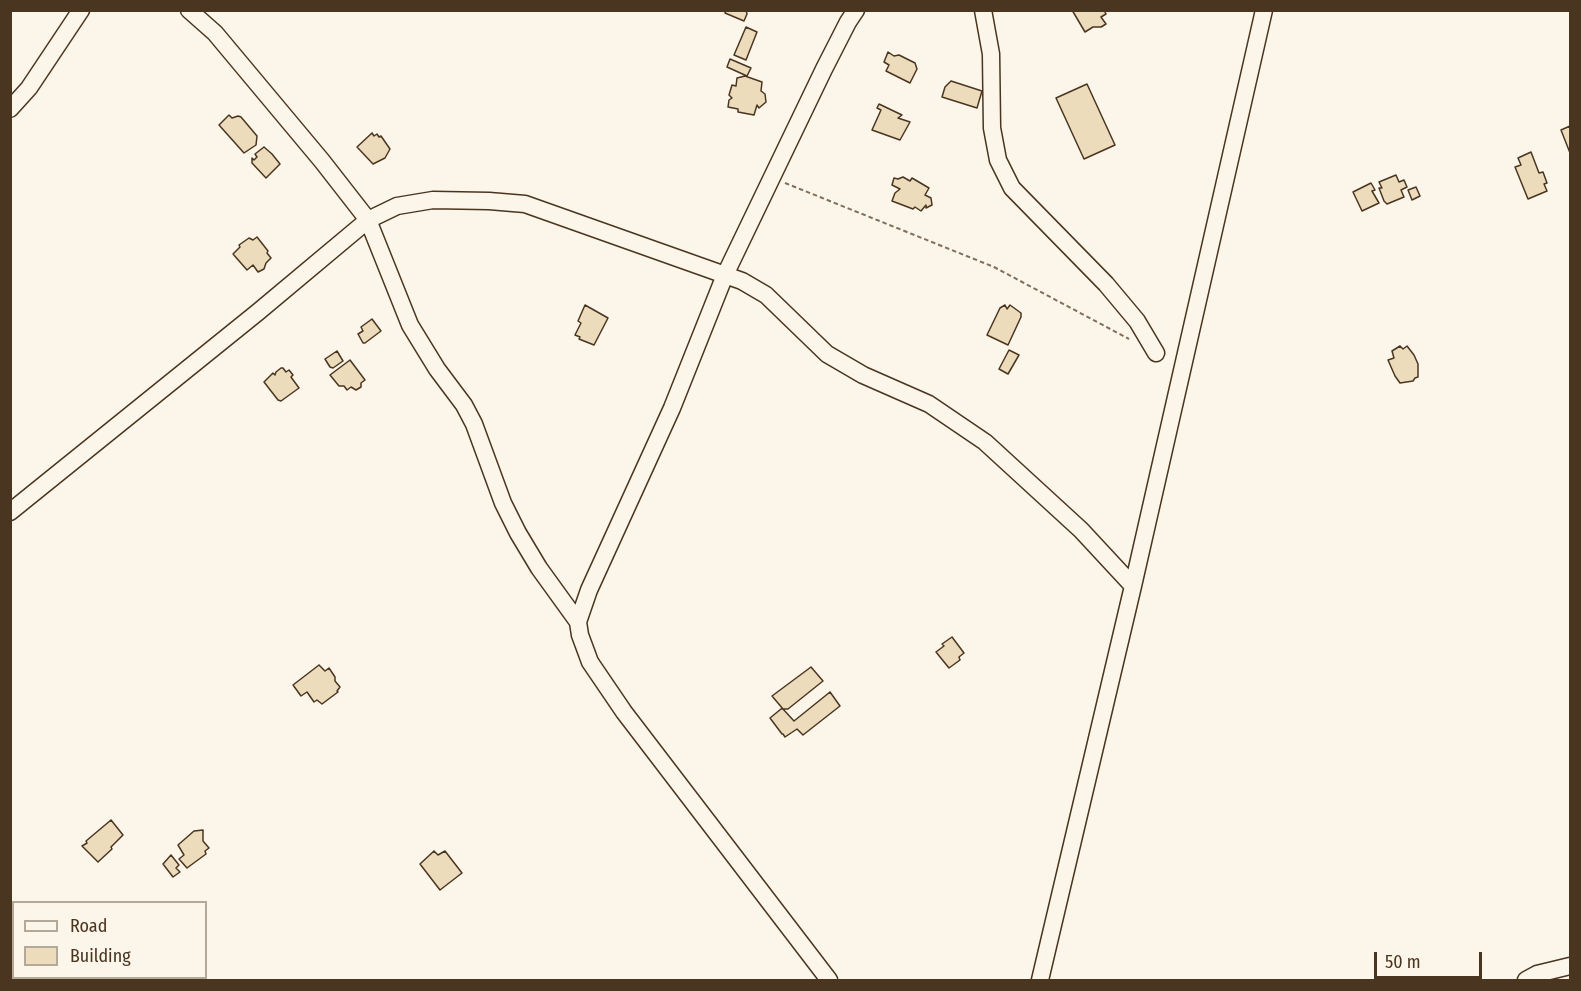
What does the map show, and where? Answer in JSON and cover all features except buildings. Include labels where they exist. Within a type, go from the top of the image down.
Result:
[{"type":"street","points":[[10,110],[29,88],[81,10]]},
{"type":"street","points":[[189,10],[215,33],[322,160],[368,220],[410,325],[424,349],[464,405],[474,424],[518,533],[539,568],[578,622],[580,635],[590,662],[624,712],[829,981]]},
{"type":"street","points":[[578,622],[589,590],[672,408],[725,275],[828,60],[856,10]]},
{"type":"street","points":[[983,10],[991,54],[992,128],[998,159],[1012,188],[1106,284],[1137,321],[1156,353]]},
{"type":"street","points":[[1040,981],[1133,586],[1264,10]]},
{"type":"street","points":[[10,512],[368,220],[397,206],[433,200],[489,201],[525,204],[742,281],[766,295],[827,354],[863,375],[929,404],[985,442],[1081,530],[1133,586]]},
{"type":"street","points":[[1526,981],[1536,974],[1570,966]]},
{"type":"path","points":[[771,177],[994,267],[1156,353]]}]
